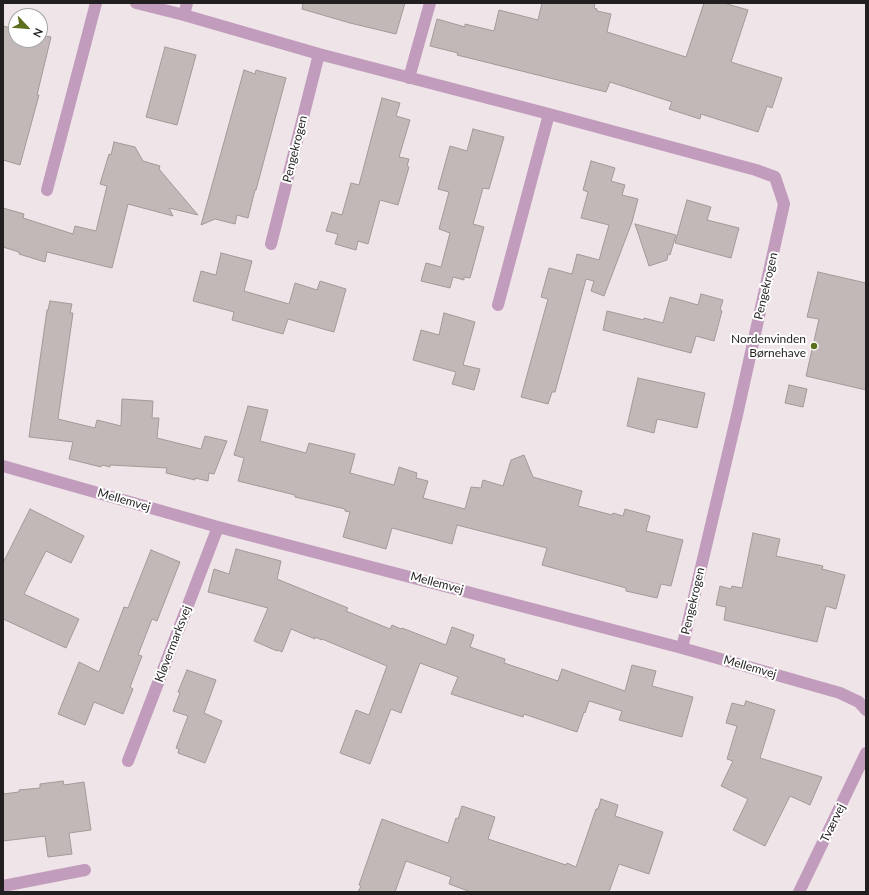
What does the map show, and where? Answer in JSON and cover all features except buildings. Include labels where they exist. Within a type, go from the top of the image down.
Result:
[{"type":"street","points":[[47,190],[96,3]]},
{"type":"street","name":"Pengekrogen","points":[[136,3],[184,15],[319,54],[756,170],[775,177],[784,204],[737,415],[682,648]]},
{"type":"street","points":[[184,15],[187,3]]},
{"type":"street","points":[[409,78],[430,3]]},
{"type":"street","name":"Pengekrogen","points":[[271,244],[319,54]]},
{"type":"street","points":[[498,305],[549,114]]},
{"type":"street","name":"Mellemvej","points":[[3,466],[218,527],[682,648],[840,693],[859,702],[866,710]]},
{"type":"street","name":"Kløvermarksvej","points":[[128,761],[218,527]]},
{"type":"street","name":"Tværvej","points":[[799,892],[866,753]]},
{"type":"street","points":[[3,886],[85,870]]},
{"type":"place","name":"Nordenvinden Børnehave","points":[[814,346]]}]
